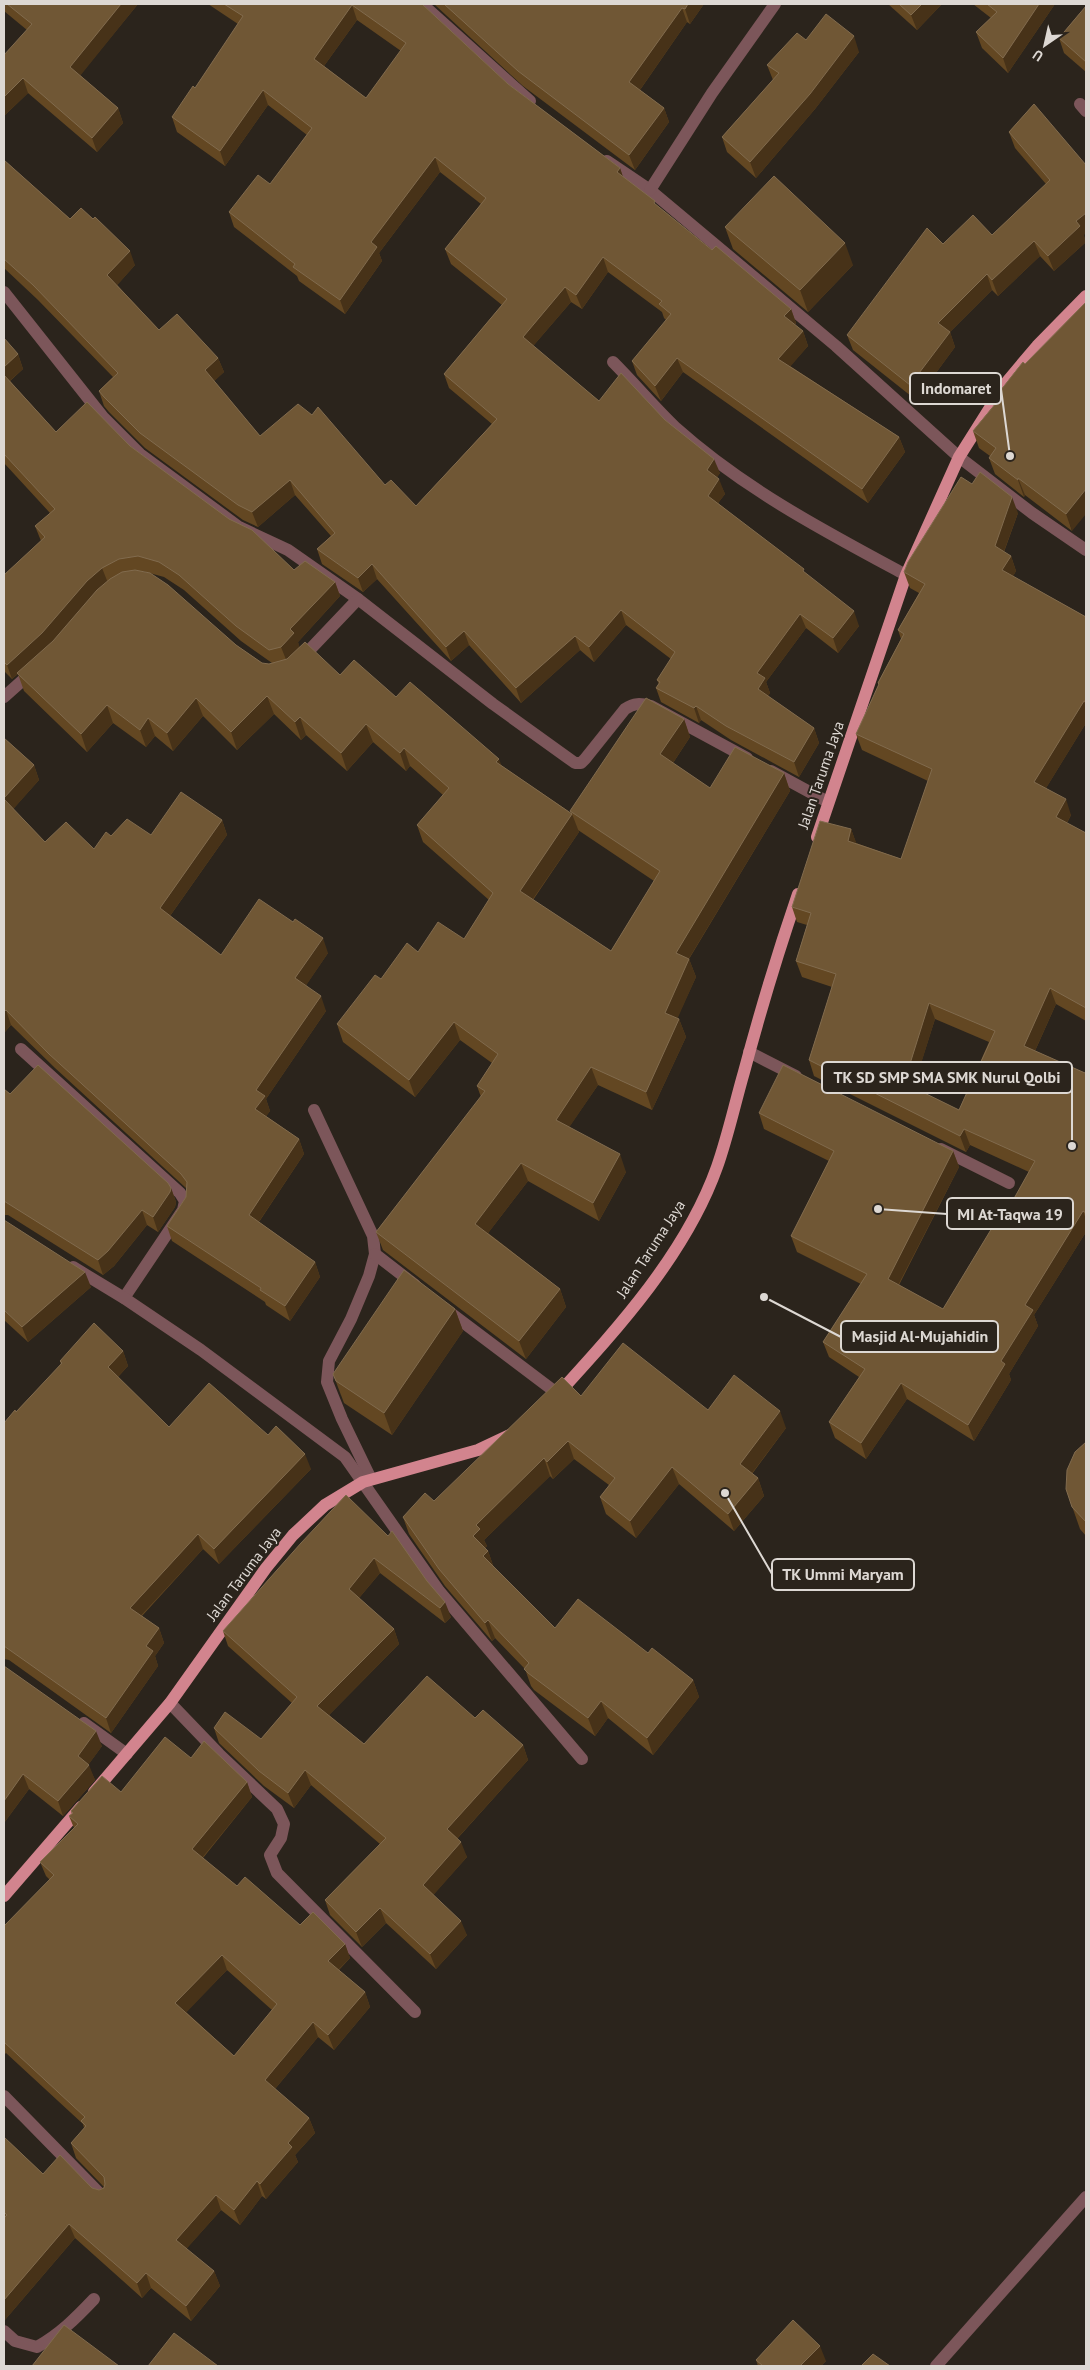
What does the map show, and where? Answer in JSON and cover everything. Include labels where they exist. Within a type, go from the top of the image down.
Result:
[{"type":"main road","name":"Jalan Taruma Jaya","points":[[813,848],[906,575],[959,457],[1005,384],[1037,346],[1086,296]]},
{"type":"main road","name":"Jalan Taruma Jaya","points":[[548,1405],[629,1312],[676,1246],[701,1203],[717,1166],[749,1052],[801,884]]},
{"type":"main road","name":"Jalan Taruma Jaya","points":[[4,1896],[170,1703],[266,1568],[293,1536],[325,1505],[367,1480],[478,1450],[520,1428]]},
{"type":"street","points":[[422,4],[518,92],[540,108]]},
{"type":"street","points":[[650,190],[712,93],[775,4]]},
{"type":"street","points":[[598,154],[650,190],[836,346],[959,457],[1032,513],[1086,550]]},
{"type":"street","points":[[4,292],[103,417],[140,454],[239,527],[288,550],[358,599],[493,704],[575,763],[581,763],[585,759],[625,709],[633,704],[641,704],[651,706],[828,802]]},
{"type":"street","points":[[613,362],[676,428],[747,484],[825,531],[906,575]]},
{"type":"street","points":[[291,670],[358,599]]},
{"type":"street","points":[[4,697],[38,666]]},
{"type":"street","points":[[21,1049],[180,1194],[185,1201],[183,1210],[124,1298]]},
{"type":"street","points":[[749,1052],[806,1081]]},
{"type":"street","points":[[314,1110],[365,1217],[373,1236],[375,1254],[369,1276],[351,1319],[329,1361],[327,1382],[342,1420],[367,1480],[439,1591],[582,1760]]},
{"type":"street","points":[[929,1143],[1009,1183]]},
{"type":"street","points":[[375,1254],[558,1394]]},
{"type":"street","points":[[60,1259],[124,1298],[201,1350],[345,1457],[367,1480]]},
{"type":"street","points":[[170,1703],[219,1754],[278,1809],[284,1824],[281,1838],[270,1856],[277,1873],[415,2012]]},
{"type":"street","points":[[73,1716],[127,1754]]},
{"type":"street","points":[[4,2096],[103,2197]]},
{"type":"street","points":[[936,2366],[1086,2197]]},
{"type":"street","points":[[4,2331],[15,2341],[37,2347],[71,2324],[94,2299]]},
{"type":"building","points":[[7,4],[121,4],[70,67],[118,108],[92,138],[23,78],[4,97],[4,55],[32,24]]},
{"type":"building","points":[[224,4],[422,4],[508,84],[620,168],[617,172],[655,201],[654,203],[712,250],[716,246],[791,309],[784,316],[803,331],[778,359],[899,437],[862,489],[677,358],[655,386],[632,361],[671,314],[659,304],[662,301],[603,257],[576,295],[565,287],[523,337],[599,401],[621,373],[665,420],[714,459],[707,470],[719,479],[708,496],[804,569],[803,571],[854,611],[833,638],[800,614],[757,673],[765,678],[758,689],[814,728],[794,762],[726,726],[696,706],[694,708],[656,688],[660,682],[657,680],[675,652],[621,610],[589,647],[575,636],[516,688],[464,631],[446,647],[372,564],[358,578],[317,549],[335,533],[290,480],[252,512],[238,505],[140,433],[99,391],[118,373],[33,285],[4,259],[4,160],[70,219],[81,208],[93,219],[95,217],[130,251],[107,275],[159,330],[177,314],[218,358],[205,370],[260,436],[298,404],[312,415],[318,407],[385,485],[391,480],[416,506],[497,419],[444,374],[507,299],[445,249],[486,198],[435,157],[371,242],[377,247],[340,300],[293,267],[295,264],[229,212],[258,175],[270,184],[312,128],[263,90],[220,151],[172,117],[193,86],[195,88],[243,16]],"holes":[[[352,5],[406,43],[366,98],[314,59]]]},
{"type":"building","points":[[444,4],[688,4],[685,9],[682,8],[629,82],[664,108],[629,155],[518,71]]},
{"type":"building","points":[[899,4],[922,4],[911,15]]},
{"type":"building","points":[[987,4],[1039,4],[1003,58],[976,32],[997,12]]},
{"type":"building","points":[[1086,6],[1086,62],[1059,38]]},
{"type":"building","points":[[826,14],[854,36],[810,94],[750,162],[722,137],[779,73],[767,65],[797,33],[806,40]]},
{"type":"building","points":[[1034,104],[1086,165],[1086,213],[1076,221],[1080,226],[1048,256],[1034,241],[992,280],[987,274],[938,323],[950,332],[910,385],[847,335],[927,228],[943,244],[973,215],[992,235],[1050,180],[1009,132]]},
{"type":"building","points":[[774,176],[845,243],[800,290],[725,227]]},
{"type":"building","points":[[1086,302],[1086,489],[1066,514],[989,458],[996,448],[973,431],[997,402],[993,400],[1023,362],[1025,364]]},
{"type":"building","points":[[4,338],[18,354],[4,367]]},
{"type":"building","points":[[4,375],[56,432],[87,402],[130,446],[229,519],[252,530],[294,570],[305,561],[335,582],[290,629],[294,633],[281,647],[269,650],[236,626],[179,575],[159,562],[138,556],[119,559],[102,568],[87,581],[42,633],[7,665],[4,662],[4,575],[45,537],[35,526],[55,509],[4,454]]},
{"type":"building","points":[[980,472],[1012,497],[995,546],[1011,556],[1002,570],[1086,617],[1086,702],[1084,701],[1034,782],[1066,799],[1056,817],[1086,833],[1086,1008],[1050,988],[1024,1046],[1085,1073],[1086,1070],[1086,1213],[1083,1211],[1025,1305],[1033,1310],[1001,1361],[1005,1364],[968,1425],[901,1383],[861,1443],[829,1422],[865,1369],[823,1342],[867,1274],[791,1236],[834,1151],[759,1113],[783,1065],[953,1151],[888,1279],[943,1309],[998,1218],[1002,1220],[1035,1161],[964,1129],[960,1136],[809,1060],[836,974],[796,961],[811,913],[792,907],[820,821],[851,829],[848,841],[901,859],[932,769],[856,734],[878,683],[904,634],[898,630],[925,584],[904,572],[908,562],[961,477],[972,484]],"holes":[[[929,1003],[995,1031],[959,1110],[904,1083]]]},
{"type":"building","points":[[135,570],[150,573],[168,585],[236,645],[262,663],[269,664],[287,659],[305,642],[340,675],[354,660],[396,697],[410,682],[499,759],[496,762],[572,814],[520,891],[611,951],[660,871],[570,811],[646,698],[684,719],[660,754],[710,788],[735,747],[784,773],[676,953],[689,959],[665,1013],[679,1019],[646,1092],[591,1067],[556,1120],[620,1154],[593,1203],[521,1163],[475,1224],[560,1289],[519,1341],[376,1232],[485,1091],[477,1086],[498,1054],[454,1022],[409,1080],[337,1024],[375,975],[381,979],[407,943],[418,952],[438,922],[464,939],[493,893],[417,825],[449,788],[404,748],[400,753],[366,724],[341,753],[300,717],[295,722],[267,696],[231,732],[196,698],[167,733],[148,718],[140,730],[107,705],[81,734],[17,673],[53,641],[97,590],[122,572]]},
{"type":"building","points":[[4,738],[34,765],[4,798]]},
{"type":"building","points":[[181,792],[222,820],[160,908],[221,955],[259,899],[293,922],[295,919],[323,938],[295,978],[321,996],[256,1090],[265,1096],[255,1109],[299,1139],[249,1215],[315,1262],[285,1306],[167,1226],[186,1197],[187,1182],[181,1174],[49,1054],[6,1010],[4,1012],[4,799],[45,842],[66,822],[94,849],[106,832],[111,836],[127,819],[151,835]]},
{"type":"building","points":[[38,1065],[168,1183],[171,1188],[153,1217],[142,1210],[108,1251],[98,1260],[4,1201],[4,1089],[10,1094]]},
{"type":"building","points":[[4,1220],[85,1272],[22,1327],[4,1310]]},
{"type":"building","points":[[404,1270],[455,1309],[384,1413],[336,1381],[333,1374]]},
{"type":"building","points":[[94,1323],[123,1351],[108,1367],[169,1427],[209,1383],[268,1435],[276,1426],[305,1454],[214,1549],[198,1534],[130,1608],[159,1628],[146,1646],[153,1651],[106,1718],[4,1646],[4,1423],[62,1363],[60,1361]]},
{"type":"building","points":[[623,1343],[708,1410],[734,1375],[780,1411],[740,1464],[758,1478],[728,1514],[672,1467],[630,1521],[600,1497],[615,1478],[568,1441],[547,1462],[544,1458],[476,1525],[480,1529],[473,1536],[488,1551],[483,1556],[555,1628],[578,1599],[648,1653],[652,1648],[693,1680],[647,1738],[601,1701],[588,1718],[528,1673],[524,1669],[529,1663],[488,1620],[485,1623],[439,1569],[403,1517],[425,1493],[434,1501],[562,1377],[581,1396]]},
{"type":"building","points":[[1086,1442],[1086,1522],[1072,1507],[1066,1489],[1067,1470],[1075,1452]]},
{"type":"building","points":[[346,1495],[388,1536],[392,1531],[427,1581],[445,1602],[440,1608],[374,1558],[349,1589],[394,1629],[317,1706],[364,1744],[427,1676],[475,1718],[483,1710],[523,1745],[447,1829],[461,1842],[423,1885],[461,1921],[430,1954],[380,1908],[356,1932],[325,1900],[386,1838],[305,1770],[288,1793],[259,1771],[214,1728],[225,1712],[261,1739],[297,1697],[223,1631]]},
{"type":"building","points":[[4,1666],[96,1731],[78,1756],[89,1765],[58,1801],[23,1774],[4,1801]]},
{"type":"building","points":[[165,1737],[191,1758],[204,1741],[247,1782],[192,1849],[237,1886],[245,1877],[300,1925],[313,1912],[345,1944],[328,1961],[365,1992],[328,2035],[313,2022],[265,2080],[309,2118],[288,2143],[292,2147],[260,2184],[257,2181],[234,2210],[216,2195],[176,2240],[214,2271],[186,2306],[146,2273],[137,2283],[69,2224],[4,2300],[4,2218],[7,2215],[4,2212],[4,2137],[43,2174],[60,2155],[92,2188],[99,2190],[104,2188],[105,2184],[104,2177],[71,2143],[86,2126],[81,2121],[85,2117],[4,2042],[4,1926],[54,1875],[40,1862],[78,1824],[69,1816],[73,1813],[71,1811],[102,1776],[121,1792]],"holes":[[[222,1955],[277,2004],[234,2056],[175,2003]]]},
{"type":"building","points":[[793,2320],[820,2346],[800,2366],[763,2366],[756,2360]]},
{"type":"building","points":[[64,2325],[119,2366],[32,2366]]},
{"type":"building","points":[[174,2333],[218,2366],[148,2366]]},
{"type":"building","points":[[873,2354],[890,2366],[861,2366]]},
{"type":"place","name":"Indomaret","points":[[1010,456]]},
{"type":"place","name":"TK SD SMP SMA SMK Nurul Qolbi","points":[[1072,1146]]},
{"type":"place","name":"MI At-Taqwa 19","points":[[878,1209]]},
{"type":"place","name":"Masjid Al-Mujahidin","points":[[764,1297]]},
{"type":"place","name":"TK Ummi Maryam","points":[[725,1493]]}]
